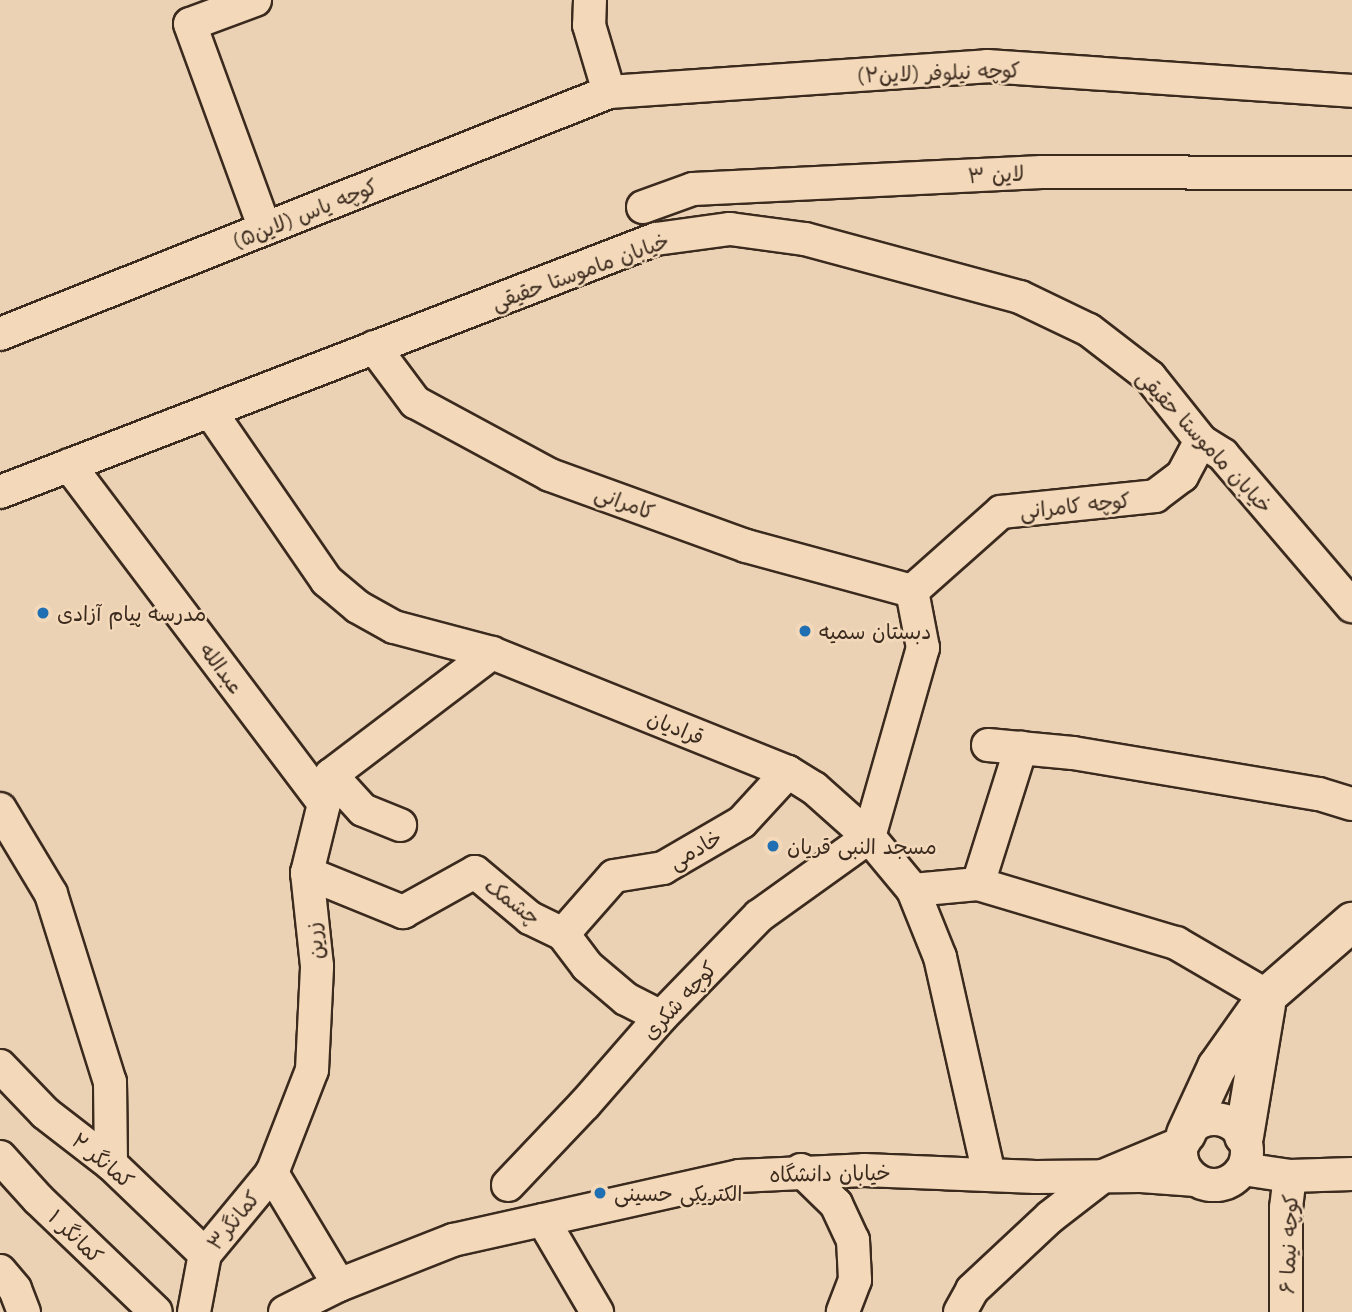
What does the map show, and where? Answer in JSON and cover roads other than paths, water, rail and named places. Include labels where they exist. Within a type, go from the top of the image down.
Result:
[{"type":"main road","points":[[1185,1138],[1217,1066],[1267,996],[1346,934]]},
{"type":"main road","points":[[1243,1153],[1267,996]]},
{"type":"street","points":[[255,0],[190,24],[265,229]]},
{"type":"street","points":[[590,0],[589,25],[609,92]]},
{"type":"street","name":"کوچه نیلوفر (لاین۲)","points":[[609,92],[987,66],[1352,91]]},
{"type":"street","name":"کوچه یاس (لاین۵)","points":[[0,334],[609,92]]},
{"type":"street","name":"لاین ۳","points":[[643,207],[693,188],[1014,173],[1352,173]]},
{"type":"street","name":"خیابان ماموستا حقیقی","points":[[0,492],[656,239],[730,229],[805,239],[1020,297],[1089,330],[1150,377],[1201,441],[1223,455],[1352,606]]},
{"type":"street","name":"کامرانی","points":[[374,347],[415,401],[550,475],[746,546],[912,591]]},
{"type":"street","name":"قرادیان","points":[[210,411],[327,581],[358,607],[394,627],[492,653],[788,772],[814,788],[869,837],[913,890],[940,957],[989,1175]]},
{"type":"street","name":"کوچه کامرانی","points":[[912,591],[1001,512],[1154,496],[1182,476],[1201,441]]},
{"type":"street","name":"عبدالله","points":[[69,465],[327,790],[363,810],[400,825]]},
{"type":"street","points":[[869,837],[923,648],[912,591]]},
{"type":"street","points":[[327,790],[492,653]]},
{"type":"street","points":[[988,745],[1073,753],[1319,794],[1352,804]]},
{"type":"street","points":[[978,884],[1021,748]]},
{"type":"street","name":"خادمی","points":[[563,934],[614,876],[663,868],[742,822],[788,772]]},
{"type":"street","name":"زرین","points":[[272,1173],[312,1070],[317,966],[307,873],[327,790]]},
{"type":"street","points":[[0,810],[51,894],[110,1082],[111,1164]]},
{"type":"street","name":"کوچه شکری","points":[[508,1185],[661,1017],[759,916],[869,837]]},
{"type":"street","name":"چشمک","points":[[307,873],[403,912],[475,872],[530,918],[563,934],[587,966],[626,999],[661,1017]]},
{"type":"street","points":[[913,890],[978,884],[1176,943],[1267,996]]},
{"type":"street","name":"کمانگر ۲","points":[[0,1066],[45,1114],[111,1164],[205,1254]]},
{"type":"street","points":[[1243,1153],[1230,1181],[1213,1185],[1196,1180],[1185,1168],[1181,1151],[1185,1138],[1198,1123],[1215,1119],[1232,1124],[1243,1153],[1290,1175],[1352,1174]]},
{"type":"street","name":"خیابان دانشگاه","points":[[1102,1176],[1185,1138]]},
{"type":"street","name":"کمانگر ۱","points":[[0,1157],[38,1199],[156,1312]]},
{"type":"street","points":[[801,1170],[836,1204],[853,1240],[855,1280],[843,1312]]},
{"type":"street","name":"خیابان دانشگاه","points":[[285,1312],[339,1285],[453,1240],[739,1176],[801,1170],[1196,1180]]},
{"type":"street","points":[[272,1173],[339,1285]]},
{"type":"street","name":"کمانگر۳","points":[[194,1312],[205,1254],[272,1173]]},
{"type":"street","name":"کوچه نیما ۶","points":[[1286,1312],[1286,1208],[1290,1175]]},
{"type":"street","points":[[960,1312],[972,1290],[1050,1217],[1102,1176]]},
{"type":"street","points":[[543,1220],[597,1312]]},
{"type":"street","points":[[0,1271],[15,1289],[24,1312]]},
{"type":"place","name":"مدرسه پیام آزادی","points":[[43,613]]},
{"type":"place","name":"دبستان سمیه","points":[[805,631]]},
{"type":"place","name":"مسجد النبی قریان","points":[[773,846]]},
{"type":"place","name":"الکتریکی حسینی","points":[[600,1193]]}]
